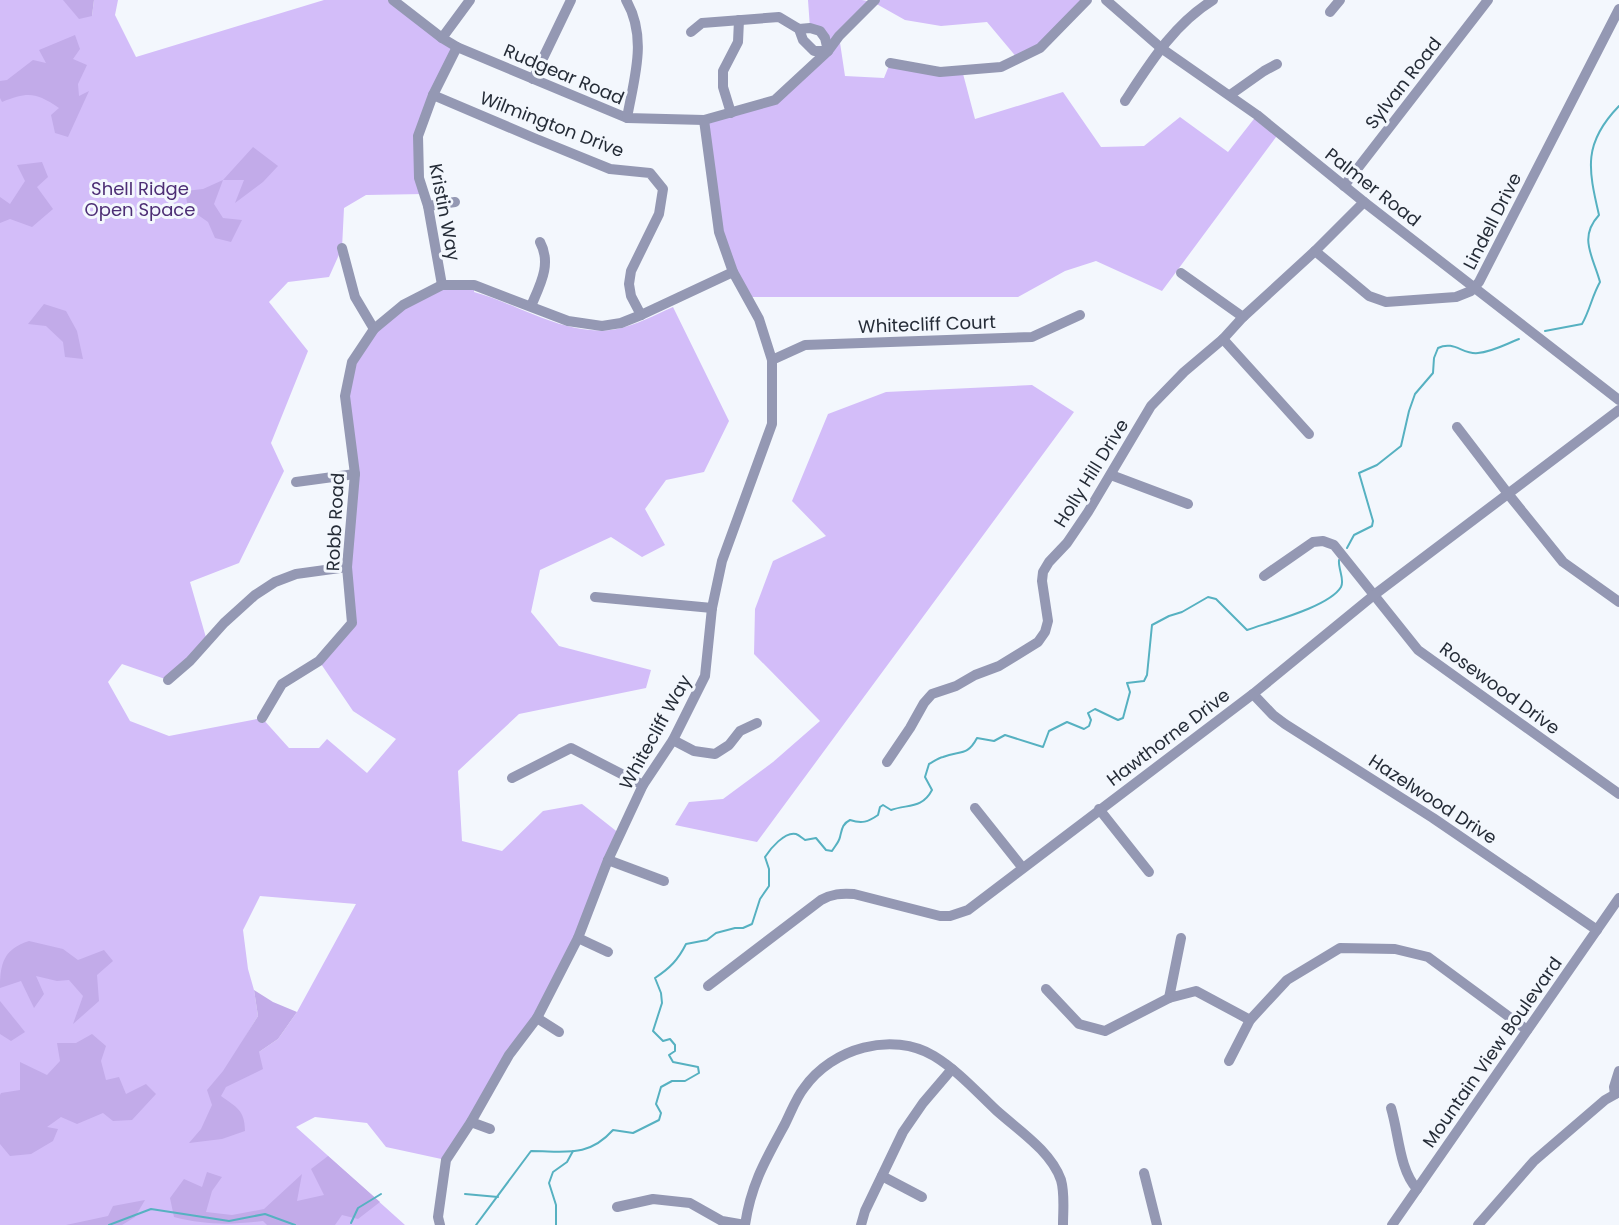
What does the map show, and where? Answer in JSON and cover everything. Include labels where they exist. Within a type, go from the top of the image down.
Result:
[{"type":"street","name":"Rudgear Road","points":[[393,0],[457,47],[627,118],[704,120],[775,100],[828,51],[839,36],[875,0]]},
{"type":"street","points":[[442,38],[470,0]]},
{"type":"street","points":[[533,79],[571,0]]},
{"type":"street","points":[[626,0],[635,15],[639,49],[627,118]]},
{"type":"street","points":[[890,63],[940,72],[1001,68],[1040,48],[1087,0]]},
{"type":"street","name":"Palmer Road","points":[[1106,0],[1161,48],[1230,95],[1619,400]]},
{"type":"street","points":[[1125,101],[1161,48],[1198,9],[1213,0]]},
{"type":"street","points":[[1330,12],[1340,0]]},
{"type":"street","name":"Sylvan Road","points":[[1344,186],[1488,0]]},
{"type":"street","name":"Lindell Drive","points":[[1316,251],[1369,296],[1386,302],[1456,297],[1471,291],[1476,287],[1619,9]]},
{"type":"street","points":[[691,32],[702,23],[779,17],[799,29],[810,28],[820,31],[825,38],[828,51],[813,51],[803,40],[799,29]]},
{"type":"street","points":[[731,113],[723,87],[723,71],[738,42],[739,20]]},
{"type":"street","name":"Kristin Way","points":[[442,285],[428,206],[419,178],[418,136],[433,95],[457,47]]},
{"type":"street","points":[[1230,95],[1277,64]]},
{"type":"street","name":"Wilmington Drive","points":[[433,95],[610,169],[650,173],[663,189],[659,214],[631,272],[629,284],[641,315]]},
{"type":"street","name":"Whitecliff Way","points":[[440,1225],[438,1217],[446,1160],[471,1122],[509,1055],[537,1018],[578,938],[608,860],[643,784],[673,740],[705,676],[712,608],[723,561],[772,424],[772,360],[759,319],[733,272],[719,232],[704,120]]},
{"type":"street","points":[[428,206],[455,202]]},
{"type":"street","name":"Holly Hill Drive","points":[[887,762],[932,694],[956,686],[975,675],[999,666],[1038,642],[1045,632],[1048,621],[1042,581],[1043,573],[1049,562],[1067,543],[1111,475],[1151,406],[1184,372],[1223,339],[1243,316],[1316,251],[1365,202]]},
{"type":"street","points":[[531,306],[546,266],[546,252],[540,242]]},
{"type":"street","points":[[342,248],[355,297],[374,329]]},
{"type":"street","name":"Robb Road","points":[[262,718],[282,684],[319,661],[352,623],[347,567],[355,474],[345,396],[352,362],[374,329],[404,304],[442,285],[474,285],[568,321],[602,326],[621,323],[733,272]]},
{"type":"street","points":[[1181,273],[1243,316]]},
{"type":"street","name":"Whitecliff Court","points":[[772,360],[805,345],[1032,337],[1080,315]]},
{"type":"street","points":[[1223,339],[1309,434]]},
{"type":"street","name":"Hawthorne Drive","points":[[708,986],[811,907],[841,892],[940,916],[950,916],[968,910],[1253,694],[1374,595],[1619,410]]},
{"type":"street","points":[[1457,427],[1563,562],[1619,602]]},
{"type":"street","points":[[296,482],[355,474]]},
{"type":"street","points":[[1111,475],[1188,504]]},
{"type":"street","name":"Rosewood Drive","points":[[1264,576],[1313,542],[1323,541],[1334,546],[1418,650],[1619,794]]},
{"type":"street","points":[[168,680],[190,661],[232,616],[255,595],[275,582],[296,574],[347,567]]},
{"type":"street","points":[[595,597],[712,608]]},
{"type":"street","name":"Hazelwood Drive","points":[[1253,694],[1284,724],[1433,818],[1597,930]]},
{"type":"street","points":[[673,740],[694,751],[715,754],[729,745],[740,731],[757,723]]},
{"type":"street","points":[[512,778],[571,748],[643,784]]},
{"type":"street","points":[[975,808],[1022,867]]},
{"type":"street","points":[[1099,809],[1149,872]]},
{"type":"street","points":[[608,860],[664,881]]},
{"type":"street","name":"Mountain View Boulevard","points":[[1392,1225],[1619,898]]},
{"type":"street","points":[[578,938],[608,952]]},
{"type":"street","points":[[1169,998],[1182,938]]},
{"type":"street","points":[[1229,1061],[1250,1020],[1287,980],[1340,948],[1395,949],[1428,957],[1527,1030]]},
{"type":"street","points":[[1046,989],[1078,1024],[1105,1031],[1169,998],[1196,991],[1250,1020]]},
{"type":"street","points":[[537,1018],[558,1032]]},
{"type":"street","points":[[617,1207],[653,1199],[690,1203],[722,1221],[746,1225],[749,1201],[756,1179],[804,1087],[827,1064],[853,1050],[884,1044],[903,1046],[933,1055],[952,1069],[1042,1152],[1056,1169],[1064,1192],[1063,1225]]},
{"type":"street","points":[[861,1225],[865,1211],[903,1132],[922,1103],[952,1069]]},
{"type":"street","points":[[1478,1225],[1534,1161],[1577,1122],[1617,1093],[1614,1087],[1619,1071]]},
{"type":"street","points":[[1391,1108],[1410,1182],[1417,1189]]},
{"type":"street","points":[[471,1122],[490,1129]]},
{"type":"street","points":[[1144,1173],[1157,1225]]},
{"type":"street","points":[[882,1176],[922,1197]]},
{"type":"green space","name":"Shell Ridge Open Space","points":[[0,0],[64,0],[92,16],[94,0],[118,0],[115,15],[136,57],[324,0],[393,0],[457,47],[418,136],[424,194],[366,195],[344,208],[342,248],[329,277],[288,282],[269,302],[308,351],[271,443],[284,471],[239,563],[190,582],[207,641],[168,680],[122,664],[108,682],[130,721],[169,736],[262,718],[289,748],[319,748],[327,739],[367,773],[396,739],[353,711],[319,661],[352,623],[347,567],[355,474],[345,396],[352,362],[374,329],[442,285],[474,285],[474,292],[544,319],[580,329],[598,331],[617,329],[673,307],[729,421],[704,472],[666,480],[645,509],[665,545],[642,557],[611,537],[540,570],[531,612],[559,646],[651,670],[646,688],[519,714],[458,771],[462,841],[502,851],[543,811],[582,804],[620,834],[537,1018],[446,1160],[386,1147],[367,1123],[315,1117],[296,1127],[405,1225],[0,1225]],"holes":[[[260,896],[356,904],[297,1012],[278,1039],[224,1072],[258,1016],[243,930]]]},
{"type":"green space","points":[[808,0],[873,2],[839,36],[845,76],[884,78],[890,63],[962,70],[975,119],[1063,92],[1101,147],[1144,146],[1180,117],[1228,152],[1257,115],[1279,133],[1162,291],[1096,261],[1065,271],[1018,297],[747,297],[719,232],[704,120],[775,100],[828,52],[825,38],[810,28]]},
{"type":"green space","points":[[875,0],[1087,0],[1040,48],[1018,59],[987,22],[941,26],[905,20],[873,2]]},
{"type":"green space","points":[[1032,385],[1074,412],[757,842],[675,825],[689,802],[723,799],[773,762],[820,721],[754,654],[755,609],[773,561],[826,536],[792,501],[828,414],[886,392]]},
{"type":"shaded area","points":[[63,0],[94,0],[92,16],[79,19]]},
{"type":"shaded area","points":[[75,35],[80,49],[73,59],[87,65],[78,84],[79,96],[89,91],[68,137],[55,133],[51,115],[59,108],[44,99],[31,95],[18,96],[2,102],[0,81],[7,80],[33,60],[46,63],[39,50]]},
{"type":"shaded area","points":[[253,147],[278,166],[263,182],[235,203],[244,180],[223,180]]},
{"type":"shaded area","points":[[42,162],[48,177],[37,187],[53,209],[32,227],[10,219],[0,223],[0,197],[10,204],[25,181],[17,165]]},
{"type":"shaded area","points":[[223,180],[214,204],[223,218],[242,220],[231,242],[215,238],[208,222],[188,208],[185,191],[203,189]]},
{"type":"shaded area","points":[[44,304],[66,311],[77,331],[83,359],[65,357],[63,342],[46,326],[28,324]]},
{"type":"shaded area","points":[[29,941],[63,949],[78,960],[104,950],[113,961],[97,975],[99,1001],[73,1024],[83,996],[69,980],[57,981],[36,976],[44,994],[34,1008],[21,981],[0,988],[1,971],[5,958],[14,948]]},
{"type":"shaded area","points":[[254,990],[273,1002],[297,1012],[278,1039],[259,1052],[263,1069],[226,1087],[221,1096],[235,1106],[241,1114],[245,1131],[222,1139],[189,1143],[201,1129],[212,1105],[207,1090],[223,1071],[258,1016]]},
{"type":"shaded area","points":[[0,1001],[25,1032],[11,1041],[0,1034]]},
{"type":"shaded area","points":[[92,1034],[106,1046],[101,1061],[106,1080],[119,1077],[126,1094],[146,1084],[156,1094],[132,1120],[113,1121],[103,1113],[77,1124],[61,1117],[47,1127],[58,1129],[53,1141],[31,1154],[10,1156],[0,1144],[0,1095],[20,1090],[20,1062],[47,1075],[60,1061],[57,1043],[76,1043]]},
{"type":"shaded area","points":[[328,1156],[380,1202],[358,1219],[342,1215],[335,1225],[267,1225],[263,1221],[219,1224],[174,1217],[170,1198],[184,1179],[202,1187],[207,1172],[222,1177],[212,1191],[206,1212],[232,1215],[264,1209],[302,1174],[297,1201],[324,1195],[311,1169]]},
{"type":"shaded area","points":[[145,1200],[135,1217],[122,1225],[66,1225],[108,1216],[113,1206]]},
{"type":"waterway","points":[[1545,331],[1582,324],[1600,282],[1588,239],[1593,223],[1599,215],[1592,183],[1591,157],[1599,132],[1619,106]]},
{"type":"waterway","points":[[1347,548],[1354,535],[1372,526],[1373,521],[1359,473],[1377,465],[1401,446],[1415,394],[1433,373],[1434,358],[1438,348],[1449,346],[1478,353],[1519,339]]},
{"type":"waterway","points":[[476,1225],[531,1151],[575,1151],[594,1145],[613,1130],[633,1133],[659,1120],[661,1113],[656,1104],[661,1087],[672,1081],[685,1081],[699,1073],[698,1067],[673,1062],[669,1055],[675,1051],[675,1045],[670,1039],[663,1041],[653,1031],[662,1003],[655,978],[673,963],[686,944],[707,940],[716,933],[752,924],[760,899],[769,886],[769,869],[765,857],[783,838],[792,834],[797,834],[805,840],[816,838],[826,850],[832,851],[839,841],[844,825],[850,820],[865,822],[878,815],[883,805],[891,810],[914,805],[924,800],[932,790],[925,777],[929,764],[966,751],[977,738],[994,741],[1005,735],[1043,747],[1049,731],[1067,722],[1084,729],[1089,726],[1091,720],[1088,713],[1095,709],[1118,720],[1123,718],[1130,692],[1127,683],[1144,681],[1147,675],[1152,625],[1208,597],[1216,599],[1247,630],[1283,618],[1324,601],[1341,587],[1339,560]]},
{"type":"waterway","points":[[556,1225],[556,1205],[549,1183],[553,1172],[567,1162],[573,1151]]},
{"type":"waterway","points":[[351,1223],[358,1208],[381,1194]]},
{"type":"waterway","points":[[465,1194],[498,1197]]},
{"type":"waterway","points":[[109,1225],[151,1209],[229,1221],[265,1214],[295,1225]]}]
